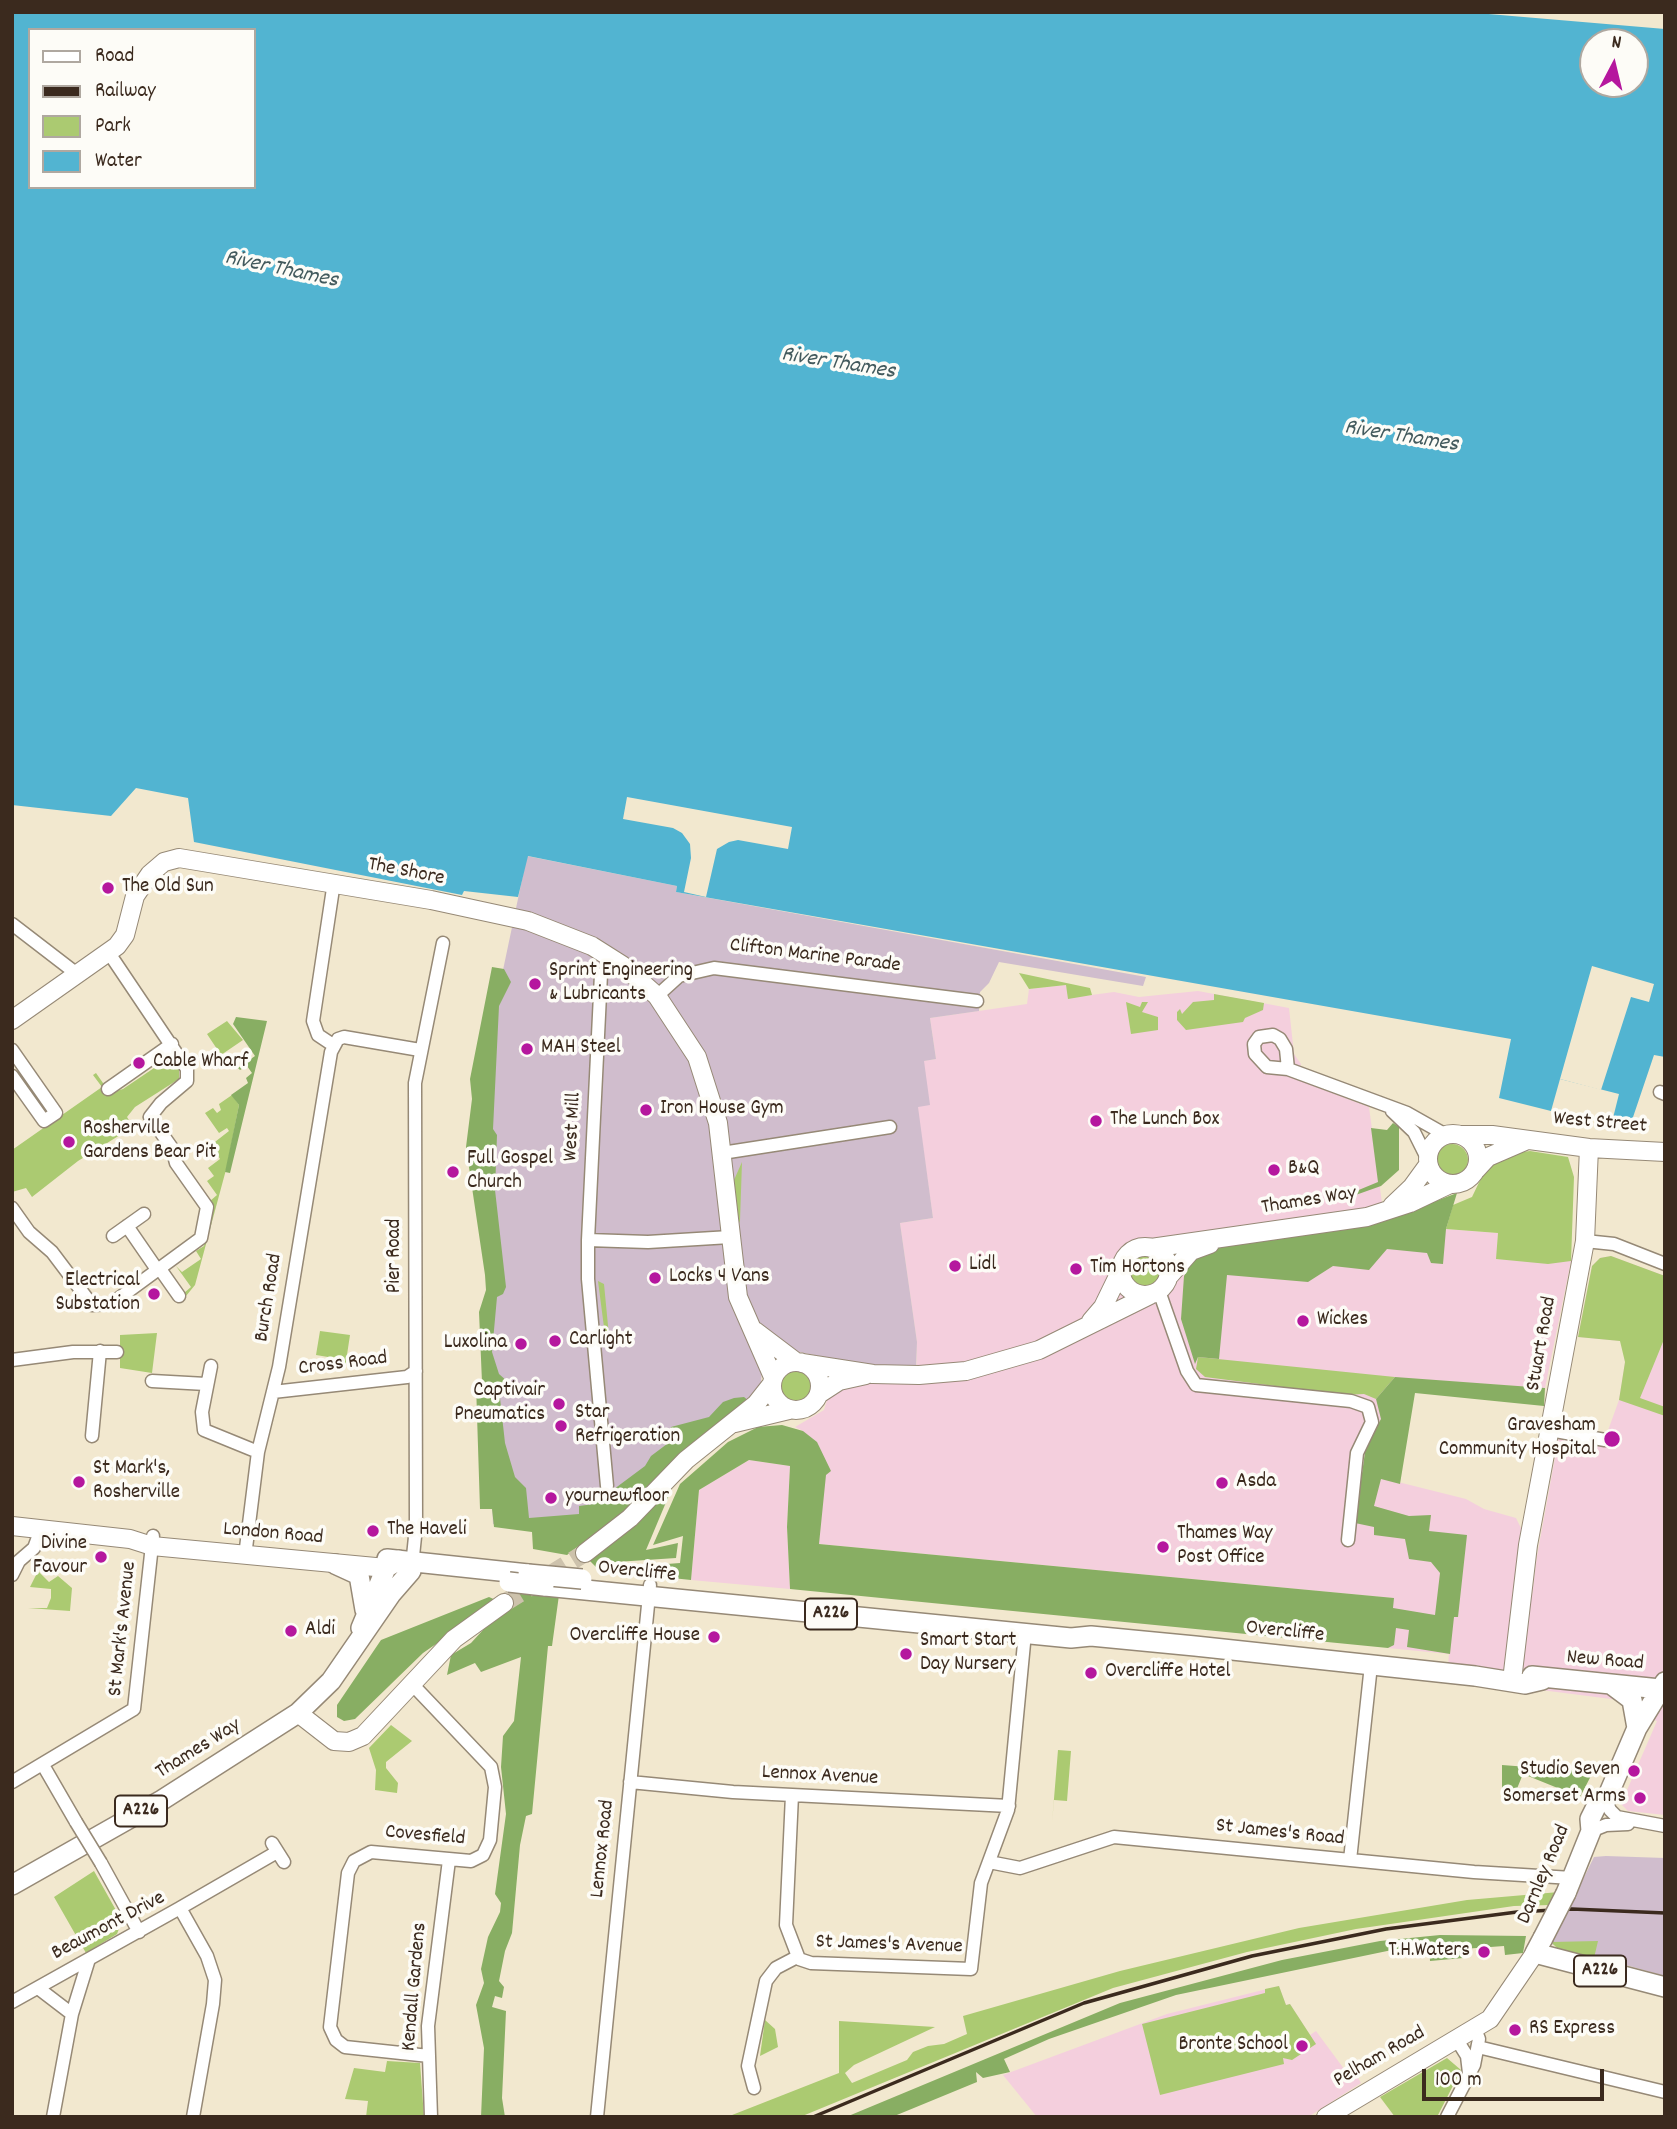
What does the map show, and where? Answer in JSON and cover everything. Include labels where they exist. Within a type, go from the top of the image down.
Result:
[{"type":"main road","name":"London Road","points":[[402,1563],[477,1574]]},
{"type":"main road","name":"Thames Way","points":[[356,1643],[365,1611],[402,1563]]},
{"type":"main road","name":"Thames Way","points":[[12,1885],[162,1800],[298,1713],[331,1681],[402,1563]]},
{"type":"main road","name":"A226","points":[[335,1564],[359,1575],[365,1611]]},
{"type":"main road","name":"Overcliffe","points":[[477,1574],[528,1574],[576,1584]]},
{"type":"main road","name":"Overcliffe","points":[[477,1574],[509,1582],[576,1584],[650,1591],[793,1611],[1072,1638],[1091,1636]]},
{"type":"main road","name":"Overcliffe","points":[[650,1591],[704,1590],[1041,1623],[1091,1636],[1438,1672],[1454,1664],[1485,1676]]},
{"type":"main road","name":"Overcliffe","points":[[704,1590],[710,1597],[784,1605],[793,1611]]},
{"type":"main road","name":"Overcliffe","points":[[965,1616],[974,1623],[1024,1627],[1025,1633]]},
{"type":"main road","points":[[1485,1676],[1513,1672]]},
{"type":"main road","name":"New Road","points":[[1513,1672],[1542,1680],[1663,1687]]},
{"type":"main road","name":"New Road","points":[[1485,1676],[1525,1684],[1542,1680]]},
{"type":"main road","points":[[1611,1685],[1632,1700],[1637,1728]]},
{"type":"main road","name":"Darnley Road","points":[[1539,1945],[1569,1886],[1591,1831],[1590,1819],[1597,1805],[1606,1800],[1637,1728],[1663,1687]]},
{"type":"main road","name":"A226","points":[[1539,1945],[1665,1987]]},
{"type":"street","name":"The Shore","points":[[109,953],[125,935],[137,892],[161,863],[188,858],[528,921],[592,946],[631,973],[657,996]]},
{"type":"street","points":[[334,883],[313,1021],[318,1035],[333,1045],[338,1039],[351,1037],[420,1050]]},
{"type":"street","points":[[12,924],[77,974]]},
{"type":"street","name":"Pier Road","points":[[402,1563],[416,1371],[415,1083],[443,943]]},
{"type":"street","points":[[12,1020],[109,953],[184,1062],[188,1078],[150,1117],[172,1148],[176,1163],[207,1208],[199,1242],[110,1304],[93,1305],[51,1251],[31,1234],[12,1209]]},
{"type":"street","name":"Clifton Marine Parade","points":[[657,996],[679,976],[714,968],[977,1001]]},
{"type":"street","name":"West Mill","points":[[601,974],[588,1240],[607,1486]]},
{"type":"street","points":[[657,996],[697,1056],[713,1098],[738,1297],[772,1381],[776,1400],[789,1410]]},
{"type":"street","points":[[108,1089],[172,1044]]},
{"type":"street","name":"Burch Road","points":[[246,1550],[258,1452],[273,1392],[314,1140],[333,1045]]},
{"type":"street","points":[[12,1050],[56,1113],[44,1121],[12,1076]]},
{"type":"street","points":[[1288,1069],[1407,1113],[1454,1135],[1469,1139],[1478,1153],[1476,1170],[1465,1181],[1450,1184],[1435,1178],[1415,1132],[1387,1107]]},
{"type":"street","points":[[722,1153],[890,1127]]},
{"type":"street","points":[[1428,1161],[1433,1144],[1454,1135]]},
{"type":"street","name":"West Street","points":[[1454,1135],[1531,1140],[1589,1148],[1665,1152]]},
{"type":"street","name":"West Street","points":[[1476,1170],[1488,1157],[1502,1149],[1531,1140]]},
{"type":"street","name":"Stuart Road","points":[[1513,1672],[1528,1545],[1585,1241],[1589,1148]]},
{"type":"street","name":"Thames Way","points":[[1387,1210],[1412,1187],[1428,1161]]},
{"type":"street","name":"Thames Way","points":[[1151,1248],[1190,1240],[1237,1237],[1342,1222],[1410,1203],[1450,1184]]},
{"type":"street","points":[[113,1236],[144,1214]]},
{"type":"street","points":[[127,1226],[179,1296]]},
{"type":"street","points":[[588,1240],[648,1242],[730,1237]]},
{"type":"street","name":"Thames Way","points":[[1170,1275],[1191,1251],[1237,1237]]},
{"type":"street","points":[[1585,1241],[1614,1244],[1665,1264]]},
{"type":"street","points":[[585,1553],[631,1518],[697,1450],[732,1424],[772,1381],[783,1365],[799,1362],[873,1374],[937,1374],[1001,1363],[1039,1350],[1155,1293],[1170,1275],[1167,1261],[1151,1248],[1131,1252],[1103,1307],[1086,1326]]},
{"type":"street","points":[[1121,1270],[1129,1290],[1155,1293]]},
{"type":"street","points":[[1155,1293],[1186,1371],[1196,1385],[1351,1401],[1368,1407],[1372,1422],[1357,1453],[1348,1541]]},
{"type":"street","points":[[748,1324],[817,1374],[819,1394]]},
{"type":"street","points":[[92,1436],[100,1351]]},
{"type":"street","points":[[12,1360],[100,1351],[117,1352]]},
{"type":"street","points":[[211,1366],[202,1412],[204,1430],[258,1452]]},
{"type":"street","name":"Cross Road","points":[[273,1392],[407,1377],[416,1371]]},
{"type":"street","points":[[732,1424],[804,1409],[819,1394],[839,1381],[873,1374]]},
{"type":"street","points":[[152,1381],[206,1384]]},
{"type":"street","points":[[1550,1430],[1605,1440]]},
{"type":"street","name":"London Road","points":[[12,1526],[402,1563]]},
{"type":"street","points":[[12,1575],[19,1561],[34,1548],[41,1530]]},
{"type":"street","name":"St Mark's Avenue","points":[[12,1782],[135,1708],[152,1541]]},
{"type":"street","name":"London Road","points":[[246,1550],[335,1564],[402,1563]]},
{"type":"street","name":"Lennox Road","points":[[597,2117],[650,1591]]},
{"type":"street","points":[[298,1713],[334,1741],[349,1742],[363,1736],[454,1639],[504,1603]]},
{"type":"street","name":"St James's Avenue","points":[[792,1795],[786,1925],[797,1957],[811,1963],[971,1969],[981,1885],[1009,1806],[1025,1633]]},
{"type":"street","points":[[1350,1860],[1371,1665]]},
{"type":"street","name":"Covesfield","points":[[411,1683],[475,1747],[494,1774],[490,1837],[485,1852],[473,1861],[372,1852],[362,1854],[351,1864],[330,2022],[332,2035],[343,2046],[429,2056]]},
{"type":"street","points":[[43,1765],[139,1932]]},
{"type":"street","name":"Lennox Avenue","points":[[630,1782],[792,1795],[1009,1806]]},
{"type":"street","points":[[1606,1800],[1612,1814],[1631,1822]]},
{"type":"street","points":[[1591,1831],[1606,1825],[1631,1822],[1665,1826]]},
{"type":"street","name":"St James's Road","points":[[989,1862],[1020,1868],[1114,1837],[1533,1875],[1569,1886]]},
{"type":"street","points":[[180,1908],[278,1852]]},
{"type":"street","name":"Kendall Gardens","points":[[432,2117],[428,2026],[449,1860]]},
{"type":"street","name":"Beaumont Drive","points":[[12,2002],[180,1908],[207,1956],[215,1980],[192,2117]]},
{"type":"street","name":"Darnley Road","points":[[1447,2117],[1469,2073],[1477,2038],[1497,2012],[1539,1945]]},
{"type":"street","points":[[754,2088],[748,2066],[766,1981],[776,1968],[797,1957]]},
{"type":"street","points":[[53,2117],[72,2014],[89,1959]]},
{"type":"street","points":[[37,1988],[72,2014]]},
{"type":"street","points":[[1477,2038],[1665,2092]]},
{"type":"street","name":"Darnley Road","points":[[1457,2040],[1477,2038]]},
{"type":"street","points":[[1457,2040],[1468,2058],[1469,2073]]},
{"type":"street","name":"Pelham Road","points":[[1326,2117],[1457,2040]]},
{"type":"shaded area","points":[[527,856],[677,886],[676,892],[1146,977],[1143,986],[999,962],[989,983],[980,992],[979,1011],[930,1018],[936,1059],[924,1061],[930,1105],[918,1107],[933,1218],[900,1223],[917,1342],[916,1369],[858,1364],[794,1351],[776,1358],[762,1369],[761,1383],[755,1396],[557,1532],[493,1524],[486,1367],[495,1008]]},
{"type":"shaded area","points":[[1066,985],[1069,998],[1114,992],[1139,997],[1198,991],[1289,1008],[1294,1054],[1301,1064],[1296,1079],[1369,1107],[1382,1203],[1383,1233],[1446,1229],[1498,1233],[1497,1259],[1571,1261],[1545,1388],[1395,1378],[1382,1478],[1466,1499],[1484,1509],[1516,1518],[1523,1532],[1516,1594],[1532,1596],[1561,1425],[1606,1436],[1619,1400],[1625,1362],[1623,1344],[1620,1341],[1578,1337],[1592,1266],[1600,1258],[1611,1256],[1665,1276],[1665,1815],[1628,1811],[1621,1804],[1657,1721],[1630,1712],[1619,1700],[1447,1678],[1449,1654],[1388,1648],[1393,1598],[819,1544],[803,1431],[795,1427],[824,1410],[827,1400],[838,1390],[863,1381],[916,1382],[917,1342],[900,1223],[933,1218],[917,1106],[929,1104],[923,1061],[936,1059],[930,1018],[1027,1004],[1029,989]]},
{"type":"shaded area","points":[[749,1460],[790,1466],[787,1527],[790,1589],[691,1580],[699,1490]]},
{"type":"shaded area","points":[[1594,1857],[1665,1858],[1665,1976],[1551,1944]]},
{"type":"shaded area","points":[[1279,1986],[1286,2005],[1290,2004],[1310,2035],[1316,2031],[1350,2077],[1358,2078],[1361,2083],[1308,2117],[1037,2117],[1003,2075],[1167,2014]]},
{"type":"green space","points":[[492,967],[504,969],[511,982],[499,1006],[493,1129],[497,1135],[495,1190],[506,1287],[503,1294],[497,1297],[492,1352],[499,1374],[508,1382],[509,1388],[500,1398],[505,1443],[515,1477],[526,1488],[529,1518],[579,1514],[579,1506],[594,1504],[645,1466],[651,1456],[667,1444],[671,1427],[709,1417],[723,1402],[734,1398],[744,1397],[750,1402],[645,1495],[567,1555],[533,1549],[532,1532],[494,1527],[492,1509],[480,1509],[476,1384],[482,1382],[479,1312],[486,1290],[466,1147],[472,1099],[470,1079]]},
{"type":"green space","points":[[1019,973],[1090,988],[1092,995],[1068,999],[1066,985],[1029,989]]},
{"type":"green space","points":[[1214,994],[1264,1003],[1263,1010],[1245,1018],[1243,1022],[1186,1030],[1177,1020],[1177,1012],[1180,1009],[1182,1014],[1193,1002],[1214,1000]]},
{"type":"green space","points":[[1126,1002],[1140,1007],[1142,1002],[1148,1002],[1142,1012],[1158,1017],[1158,1030],[1131,1034]]},
{"type":"green space","points":[[236,1017],[267,1021],[230,1173],[225,1172],[239,1105],[231,1095],[248,1083],[246,1078],[252,1073],[247,1066],[240,1070],[238,1068],[255,1056],[233,1024]]},
{"type":"green space","points":[[227,1021],[243,1040],[221,1055],[207,1034]]},
{"type":"green space","points":[[169,1053],[179,1069],[179,1079],[135,1107],[127,1117],[133,1127],[78,1161],[32,1197],[26,1188],[12,1192],[12,1150],[102,1087],[93,1075],[96,1073],[110,1093],[123,1089],[157,1066],[158,1060]]},
{"type":"green space","points":[[232,1095],[239,1105],[227,1166],[195,1285],[186,1296],[184,1293],[191,1287],[176,1266],[182,1272],[201,1259],[196,1251],[204,1246],[213,1206],[210,1201],[217,1195],[207,1181],[214,1176],[208,1168],[220,1159],[211,1145],[229,1131],[227,1128],[219,1133],[205,1113],[213,1108],[217,1113],[221,1110],[219,1104]]},
{"type":"green space","points":[[1393,1123],[1399,1127],[1399,1170],[1381,1186],[1350,1197],[1349,1194],[1378,1182],[1371,1128],[1387,1130]]},
{"type":"green space","points":[[1452,1144],[1463,1149],[1468,1160],[1463,1171],[1452,1176],[1441,1171],[1436,1160],[1441,1149]]},
{"type":"green space","points":[[1530,1151],[1568,1157],[1574,1177],[1571,1261],[1548,1264],[1496,1259],[1498,1233],[1446,1229],[1453,1205],[1472,1197],[1485,1170],[1506,1154]]},
{"type":"green space","points":[[742,1162],[740,1221],[739,1223],[734,1180]]},
{"type":"green space","points":[[1457,1193],[1446,1229],[1443,1264],[1431,1263],[1427,1253],[1387,1249],[1369,1270],[1333,1266],[1308,1282],[1227,1275],[1219,1359],[1198,1357],[1195,1364],[1181,1319],[1184,1276],[1193,1259],[1213,1247],[1407,1212]]},
{"type":"green space","points":[[1146,1254],[1158,1259],[1163,1271],[1158,1283],[1146,1288],[1134,1283],[1129,1271],[1134,1259]]},
{"type":"green space","points":[[1611,1256],[1665,1276],[1665,1337],[1640,1398],[1665,1407],[1665,1416],[1619,1400],[1625,1362],[1620,1341],[1578,1337],[1592,1266],[1600,1258]]},
{"type":"green space","points":[[598,1281],[604,1284],[609,1336],[618,1336],[618,1341],[605,1335]]},
{"type":"green space","points":[[320,1331],[350,1335],[345,1368],[330,1371],[334,1358],[316,1355]]},
{"type":"green space","points":[[157,1333],[152,1373],[120,1368],[120,1335]]},
{"type":"green space","points":[[1198,1357],[1395,1377],[1376,1399],[1364,1394],[1345,1395],[1205,1377],[1196,1369]]},
{"type":"green space","points":[[795,1370],[807,1375],[812,1387],[807,1399],[795,1404],[783,1399],[778,1387],[783,1375]]},
{"type":"green space","points":[[1395,1377],[1545,1388],[1544,1406],[1415,1393],[1400,1484],[1381,1479],[1374,1506],[1409,1516],[1431,1515],[1429,1531],[1467,1535],[1458,1617],[1454,1617],[1450,1654],[1407,1647],[1409,1630],[1396,1628],[1394,1645],[1388,1648],[790,1589],[787,1527],[790,1466],[749,1460],[699,1490],[691,1580],[615,1572],[615,1568],[680,1563],[683,1536],[653,1545],[680,1484],[728,1442],[758,1427],[782,1425],[803,1431],[817,1442],[831,1471],[826,1475],[819,1544],[1394,1598],[1393,1608],[1435,1615],[1440,1573],[1431,1562],[1409,1559],[1405,1539],[1374,1535],[1374,1527],[1355,1523],[1366,1445],[1381,1419],[1376,1399]]},
{"type":"green space","points":[[672,1488],[646,1550],[678,1543],[676,1558],[601,1563],[596,1567],[589,1560],[648,1512]]},
{"type":"green space","points":[[38,1571],[49,1582],[58,1576],[72,1588],[70,1611],[28,1608],[47,1608],[51,1598],[51,1589],[30,1587]]},
{"type":"green space","points":[[519,1594],[559,1595],[552,1646],[548,1646],[532,1814],[526,1816],[520,1845],[512,1933],[499,1981],[504,1987],[502,1998],[495,1996],[492,2007],[506,2011],[502,2098],[505,2117],[481,2117],[484,2048],[476,2005],[484,1983],[481,1969],[488,1937],[500,1912],[501,1903],[495,1894],[506,1814],[501,1767],[503,1736],[514,1721],[521,1657],[481,1672],[475,1663],[447,1675],[451,1655],[471,1643],[483,1630],[492,1611]]},
{"type":"green space","points":[[489,1597],[498,1601],[423,1653],[355,1719],[344,1721],[337,1717],[337,1705],[381,1640]]},
{"type":"green space","points":[[391,1725],[412,1741],[386,1762],[386,1768],[398,1783],[397,1793],[375,1790],[376,1770],[369,1748]]},
{"type":"green space","points":[[1058,1750],[1071,1751],[1067,1801],[1054,1800],[1052,1823]]},
{"type":"green space","points":[[1502,1765],[1593,1772],[1580,1797],[1523,1774],[1516,1791],[1508,1788],[1502,1802]]},
{"type":"green space","points":[[94,1871],[122,1921],[117,1934],[86,1953],[54,1897]]},
{"type":"green space","points":[[1559,1892],[1550,1905],[1514,1906],[1356,1929],[1247,1952],[1113,1988],[800,2117],[727,2117],[839,2073],[839,2021],[935,2027],[854,2065],[845,2073],[852,2083],[907,2060],[913,2052],[944,2044],[967,2034],[963,2016],[1120,1971],[1299,1928],[1467,1900]]},
{"type":"green space","points":[[1440,1935],[1526,1936],[1523,1953],[1505,1955],[1504,1946],[1463,1949],[1463,1958],[1430,1961],[1429,1946],[1392,1950],[1176,1995],[1049,2039],[1004,2059],[1010,2072],[983,2078],[976,2072],[977,2082],[892,2117],[846,2117],[1120,2003],[1282,1960],[1380,1941]]},
{"type":"green space","points":[[1598,1941],[1594,1958],[1557,1948],[1551,1942]]},
{"type":"green space","points":[[1279,1986],[1286,2005],[1290,2004],[1316,2044],[1292,2060],[1283,2058],[1284,2064],[1160,2095],[1142,2024],[1265,1993],[1265,1989]]},
{"type":"green space","points":[[765,2020],[775,2029],[778,2047],[760,2056]]},
{"type":"green space","points":[[1447,2058],[1461,2070],[1437,2117],[1395,2117],[1380,2097]]},
{"type":"green space","points":[[387,2061],[420,2063],[424,2117],[366,2117],[368,2101],[345,2099],[354,2068],[385,2072]]},
{"type":"water","name":"River Thames","points":[[12,12],[1665,12],[1665,1057],[1654,1055],[1629,1129],[1611,1126],[1619,1094],[1560,1079],[1551,1111],[1499,1098],[1511,1039],[676,892],[677,886],[528,856],[518,897],[464,891],[462,895],[194,842],[188,798],[136,788],[111,816],[12,805]]},
{"type":"pier","points":[[1465,12],[1665,12],[1665,29]]},
{"type":"pier","points":[[627,797],[792,827],[788,849],[738,840],[729,842],[717,849],[706,897],[684,892],[691,858],[690,844],[682,833],[673,828],[623,819]]},
{"type":"pier","points":[[1592,966],[1654,984],[1649,1002],[1631,997],[1601,1090],[1560,1079]]},
{"type":"tunnel","points":[[504,1603],[585,1553]]},
{"type":"railway","points":[[813,2117],[1084,2003],[1252,1956],[1386,1929],[1517,1912],[1572,1909],[1665,1913]]},
{"type":"place","name":"The Old Sun","points":[[108,888]]},
{"type":"place","name":"Sprint Engineering & Lubricants","points":[[535,984]]},
{"type":"place","name":"MAH Steel","points":[[527,1049]]},
{"type":"place","name":"Cable Wharf","points":[[139,1063]]},
{"type":"place","name":"Iron House Gym","points":[[646,1110]]},
{"type":"place","name":"The Lunch Box","points":[[1096,1121]]},
{"type":"place","name":"Rosherville Gardens Bear Pit","points":[[69,1142]]},
{"type":"place","name":"B&Q","points":[[1274,1170]]},
{"type":"place","name":"Full Gospel Church","points":[[453,1172]]},
{"type":"place","name":"Lidl","points":[[955,1266]]},
{"type":"place","name":"Tim Hortons","points":[[1076,1269]]},
{"type":"place","name":"Locks 4 Vans","points":[[655,1278]]},
{"type":"place","name":"Electrical Substation","points":[[154,1294]]},
{"type":"place","name":"Wickes","points":[[1303,1321]]},
{"type":"place","name":"Carlight","points":[[555,1341]]},
{"type":"place","name":"Luxolina","points":[[521,1344]]},
{"type":"place","name":"Captivair Pneumatics","points":[[559,1404]]},
{"type":"place","name":"Star Refrigeration","points":[[561,1426]]},
{"type":"place","name":"Gravesham Community Hospital","points":[[1612,1439]]},
{"type":"place","name":"St Mark's, Rosherville","points":[[79,1482]]},
{"type":"place","name":"Asda","points":[[1222,1483]]},
{"type":"place","name":"yournewfloor","points":[[551,1498]]},
{"type":"place","name":"The Haveli","points":[[373,1531]]},
{"type":"place","name":"Thames Way Post Office","points":[[1163,1547]]},
{"type":"place","name":"Divine Favour","points":[[101,1557]]},
{"type":"place","name":"Aldi","points":[[291,1631]]},
{"type":"place","name":"Overcliffe House","points":[[714,1637]]},
{"type":"place","name":"Smart Start Day Nursery","points":[[906,1654]]},
{"type":"place","name":"Overcliffe Hotel","points":[[1091,1673]]},
{"type":"place","name":"Studio Seven","points":[[1634,1771]]},
{"type":"place","name":"Somerset Arms","points":[[1640,1798]]},
{"type":"place","name":"T.H.Waters","points":[[1484,1952]]},
{"type":"place","name":"RS Express","points":[[1515,2030]]},
{"type":"place","name":"Bronte School","points":[[1302,2046]]}]
